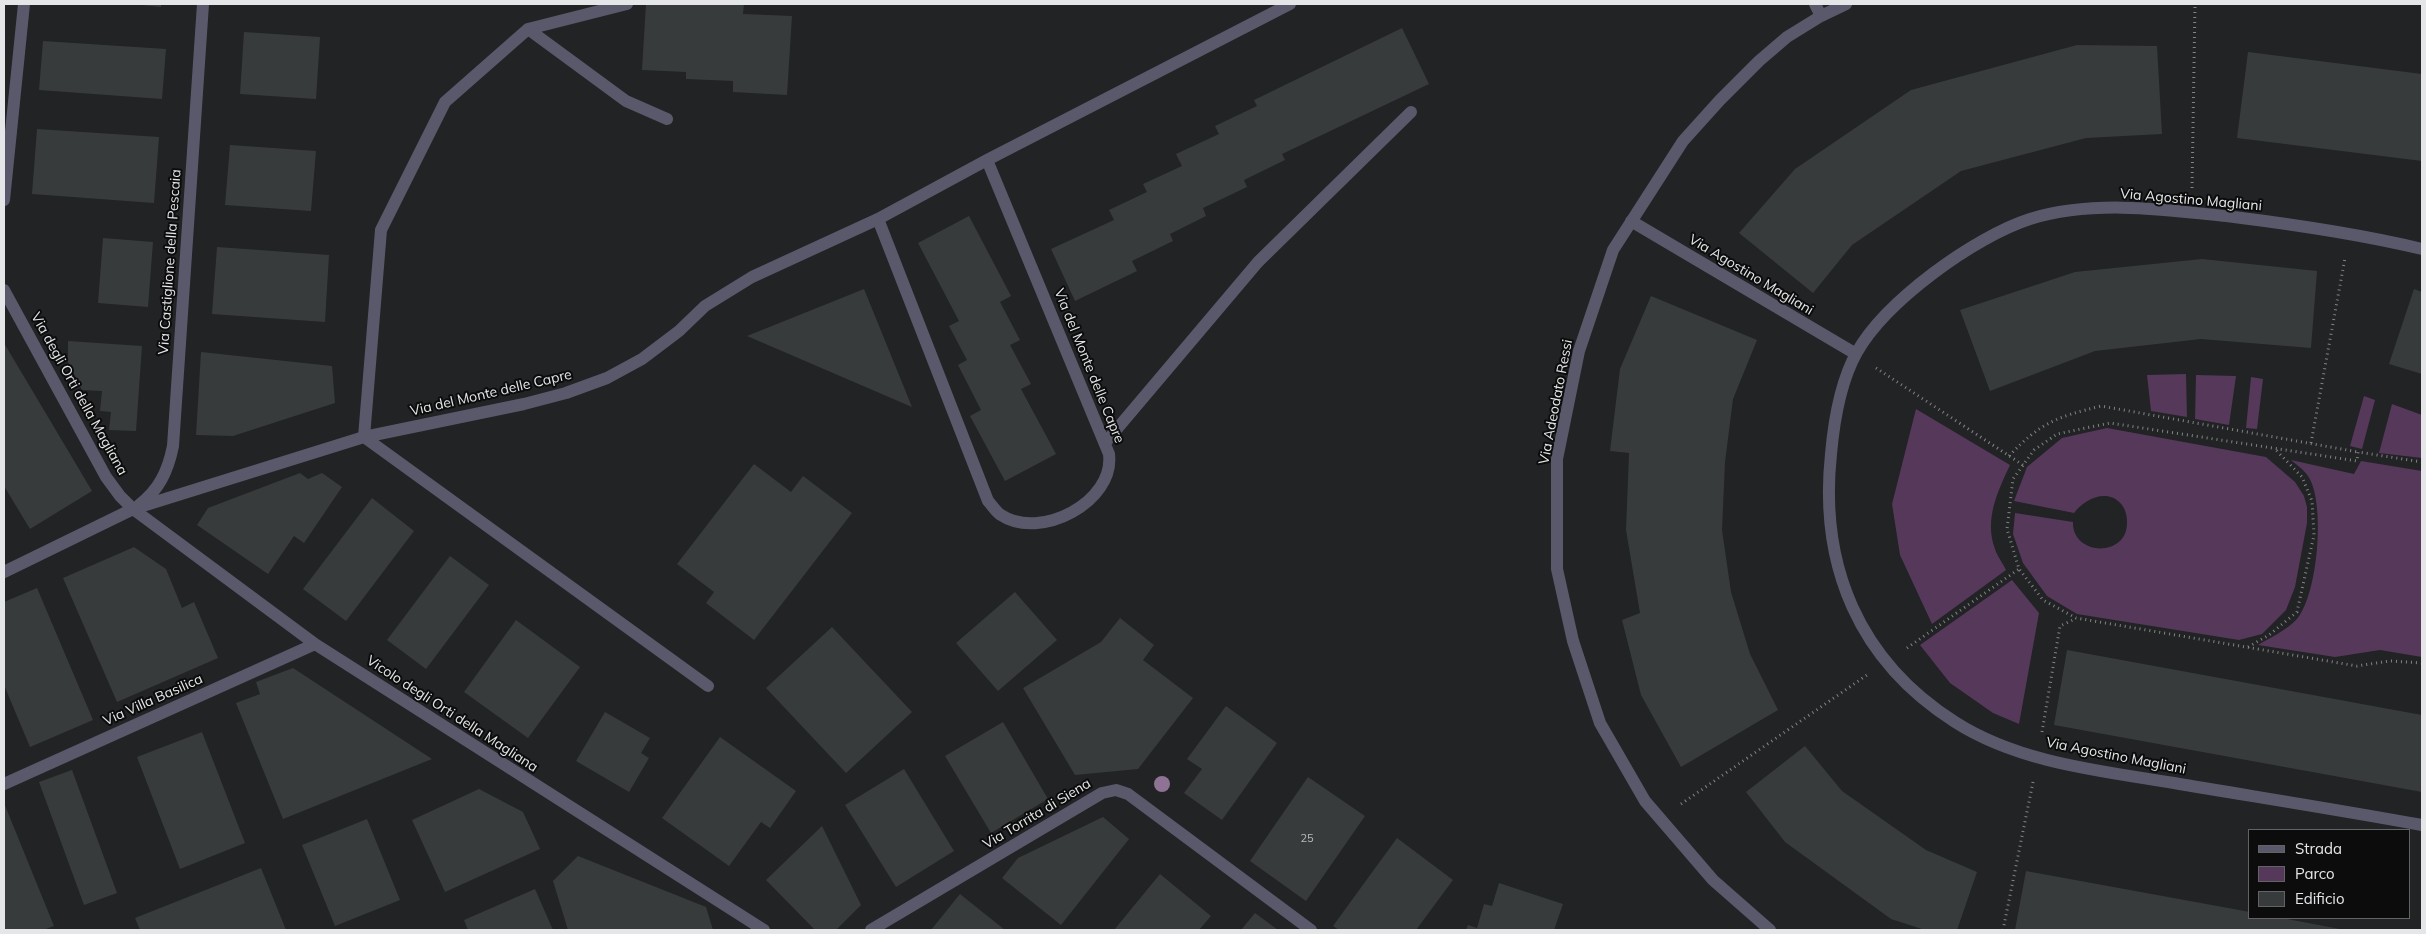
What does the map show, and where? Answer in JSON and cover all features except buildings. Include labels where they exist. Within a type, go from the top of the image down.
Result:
[{"type":"street","points":[[4,200],[24,4]]},
{"type":"street","name":"Via Castiglione della Pescaia","points":[[133,509],[156,490],[165,476],[173,446],[203,4]]},
{"type":"street","points":[[627,4],[528,28],[445,102],[381,230],[364,437],[708,686]]},
{"type":"street","name":"Via del Monte delle Capre","points":[[4,572],[133,509],[364,437],[524,404],[566,393],[608,378],[642,359],[668,340],[705,306],[737,285],[878,219],[1290,4]]},
{"type":"street","name":"Via Adeodato Ressi","points":[[1770,930],[1713,880],[1645,801],[1600,723],[1573,641],[1557,569],[1557,459],[1579,351],[1612,250],[1683,141],[1720,100],[1818,10],[1846,4]]},
{"type":"street","points":[[528,28],[626,101],[667,119]]},
{"type":"street","points":[[1105,443],[1258,262],[1411,112]]},
{"type":"street","name":"Via del Monte delle Capre","points":[[878,219],[988,500],[995,510],[1014,521],[1034,523],[1058,518],[1084,505],[1095,496],[1109,472],[1105,443],[988,160]]},
{"type":"street","name":"Via Agostino Magliani","points":[[2422,249],[2349,233],[2192,212],[2115,208],[2081,210],[2046,215],[2018,223],[2000,231],[1937,271],[1876,326],[1856,354],[1841,395],[1832,436],[1828,493],[1829,522],[1834,555],[1850,600],[1866,635],[1886,662],[1908,686],[1959,724],[2024,752],[2091,769],[2422,825]]},
{"type":"street","name":"Via Agostino Magliani","points":[[1631,221],[1856,354]]},
{"type":"street","name":"Via degli Orti della Magliana","points":[[4,290],[106,477],[120,496],[133,509]]},
{"type":"street","name":"Vicolo degli Orti della Magliana","points":[[133,509],[315,644],[764,930]]},
{"type":"street","name":"Via Villa Basilica","points":[[4,784],[315,644]]},
{"type":"street","name":"Via Torrita di Siena","points":[[871,930],[1102,793],[1116,790],[1128,794],[1311,930]]},
{"type":"path","points":[[2192,212],[2195,4]]},
{"type":"path","points":[[2311,443],[2349,233]]},
{"type":"path","points":[[1856,354],[2023,465]]},
{"type":"path","points":[[2009,456],[2028,435],[2059,417],[2101,406],[2422,462]]},
{"type":"path","points":[[2358,452],[2357,461],[2110,423],[2057,434],[2034,450],[2014,479],[2007,528],[2019,569],[2043,600],[2076,618],[2357,666],[2390,661],[2422,663]]},
{"type":"path","points":[[2248,647],[2269,635],[2297,612],[2314,535],[2312,501],[2302,477],[2274,448]]},
{"type":"path","points":[[1660,818],[2019,569]]},
{"type":"green space","points":[[2186,374],[2187,417],[2151,411],[2147,375]]},
{"type":"green space","points":[[2196,375],[2236,376],[2229,425],[2195,419]]},
{"type":"green space","points":[[2251,377],[2263,379],[2257,429],[2246,428]]},
{"type":"green space","points":[[2364,396],[2375,400],[2362,449],[2350,446]]},
{"type":"green space","points":[[2392,404],[2422,415],[2422,458],[2379,453]]},
{"type":"green space","points":[[1916,409],[2010,465],[1997,495],[1991,527],[1995,549],[2006,570],[1932,624],[1900,555],[1892,504]]},
{"type":"green space","points":[[2107,428],[2266,457],[2295,482],[2304,496],[2307,507],[2307,523],[2295,587],[2286,610],[2262,634],[2239,640],[2077,614],[2047,596],[2023,563],[2013,534],[2015,513],[2073,522],[2075,533],[2081,541],[2090,546],[2100,548],[2110,547],[2125,534],[2127,523],[2125,511],[2116,500],[2103,496],[2084,503],[2074,513],[2014,501],[2027,467],[2062,438]]},
{"type":"green space","points":[[2291,460],[2354,474],[2361,461],[2422,471],[2422,657],[2380,650],[2335,657],[2258,645],[2296,620],[2304,608],[2314,571],[2318,527],[2314,489],[2308,476]]},
{"type":"green space","points":[[2012,580],[2039,613],[2019,724],[1993,713],[1950,683],[1920,645]]}]
